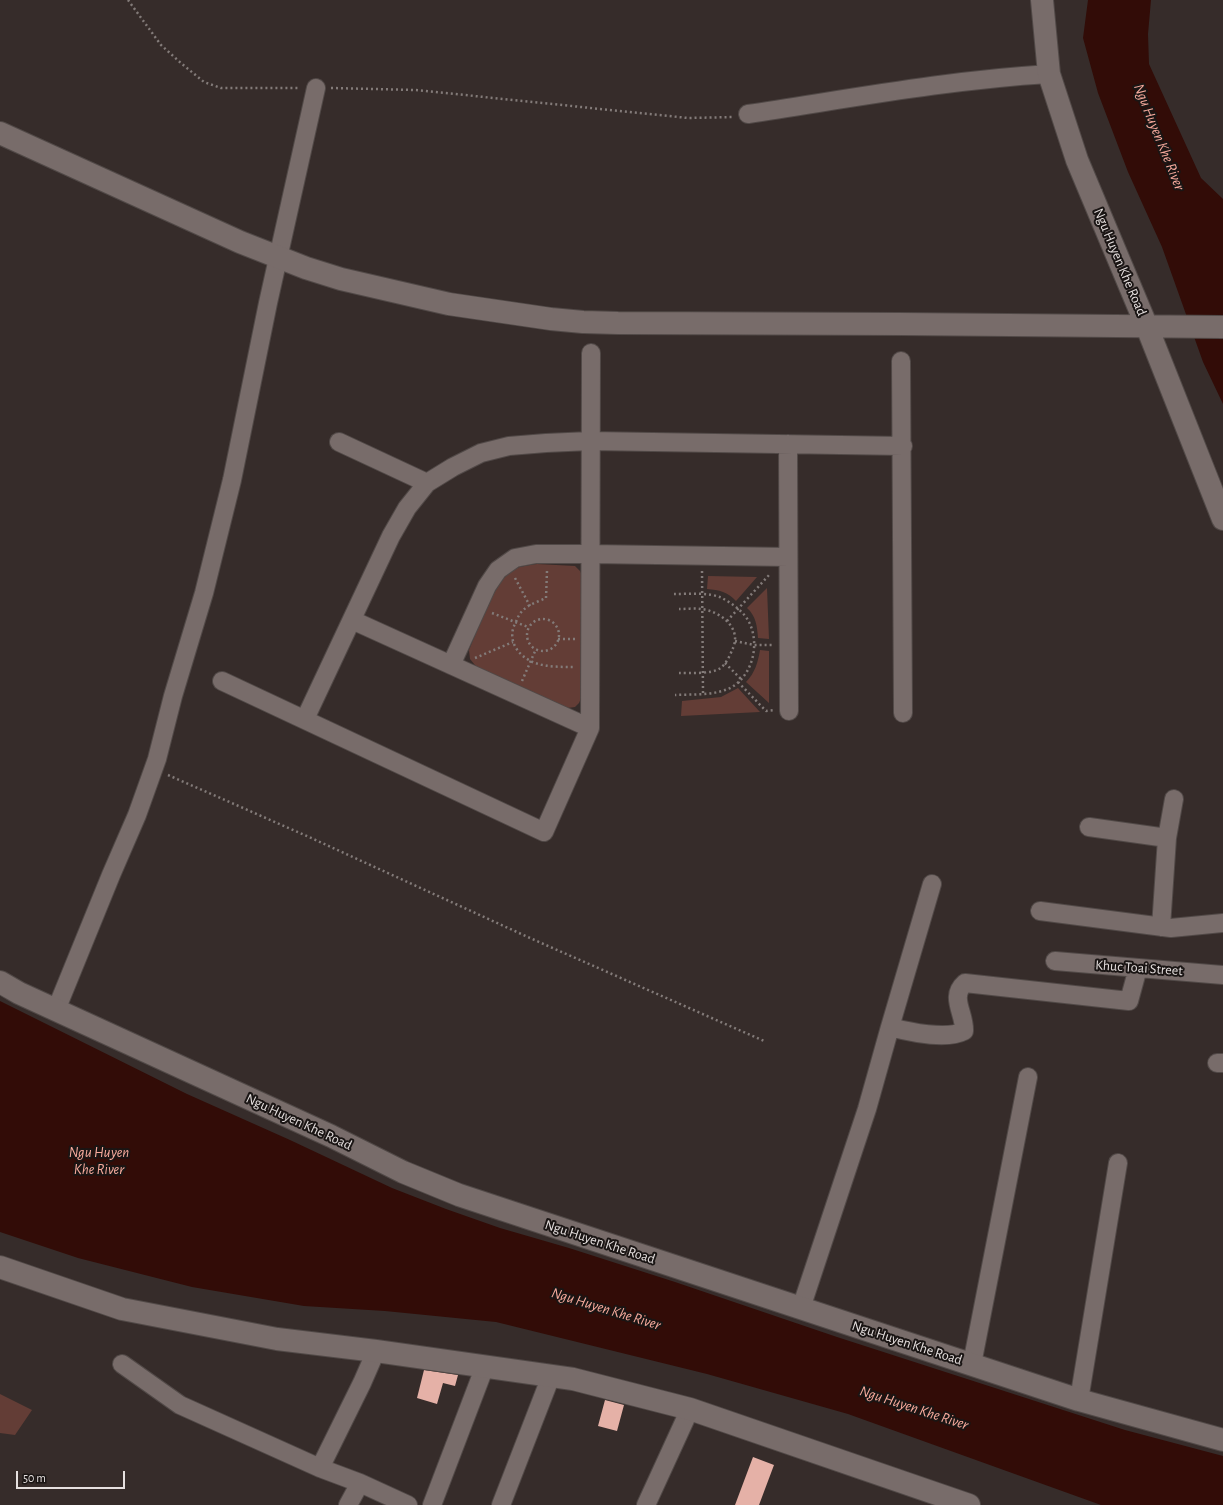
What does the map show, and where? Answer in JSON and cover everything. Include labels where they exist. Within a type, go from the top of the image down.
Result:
[{"type":"street","name":"Ngu Huyen Khe Road","points":[[1042,0],[1049,74],[1077,160],[1147,327],[1223,519]]},
{"type":"street","points":[[748,114],[943,84],[1003,77],[1049,74]]},
{"type":"street","points":[[56,1010],[137,815],[153,768],[204,593],[222,522],[278,257],[316,88]]},
{"type":"street","points":[[0,133],[240,242],[306,268],[366,286],[449,304],[513,314],[583,322],[1223,327]]},
{"type":"street","points":[[222,681],[544,832],[590,728],[591,353]]},
{"type":"street","points":[[902,361],[903,713]]},
{"type":"street","points":[[339,442],[427,483]]},
{"type":"street","points":[[305,719],[391,536],[407,508],[427,483],[453,467],[481,453],[509,446],[590,442],[903,446]]},
{"type":"street","points":[[783,711],[788,557],[788,444]]},
{"type":"street","points":[[451,665],[487,586],[498,570],[515,558],[536,554],[788,557]]},
{"type":"street","points":[[352,620],[590,728]]},
{"type":"street","points":[[1161,927],[1167,838],[1174,799]]},
{"type":"street","points":[[1089,827],[1167,838]]},
{"type":"street","points":[[801,1308],[867,1109],[932,884]]},
{"type":"street","points":[[1040,911],[1172,928],[1223,923]]},
{"type":"street","name":"Khuc Toai Street","points":[[1055,961],[1223,975]]},
{"type":"street","points":[[890,1027],[946,1036],[958,1034],[964,1031],[964,1025],[957,997],[959,989],[965,983],[1129,1001],[1138,968]]},
{"type":"street","name":"Ngu Huyen Khe Road","points":[[0,982],[19,993],[331,1136],[403,1172],[459,1195],[1079,1400],[1223,1440]]},
{"type":"street","points":[[972,1364],[1028,1077]]},
{"type":"street","points":[[1079,1400],[1118,1163]]},
{"type":"street","points":[[0,1267],[122,1309],[277,1339],[376,1351],[574,1379],[690,1409],[969,1505]]},
{"type":"street","points":[[320,1468],[376,1351]]},
{"type":"street","points":[[122,1364],[180,1405],[320,1468],[360,1483],[408,1505]]},
{"type":"street","points":[[432,1505],[485,1366]]},
{"type":"street","points":[[501,1505],[551,1376]]},
{"type":"street","points":[[646,1505],[690,1409]]},
{"type":"street","points":[[348,1505],[360,1483]]},
{"type":"path","points":[[128,0],[161,45],[204,82],[221,88],[416,90],[688,118],[728,118],[748,114]]},
{"type":"path","points":[[547,571],[546,598],[530,606],[519,614],[512,634],[513,642],[515,648],[531,661],[546,666],[577,667]]},
{"type":"path","points":[[702,571],[703,694]]},
{"type":"path","points":[[727,621],[770,574]]},
{"type":"path","points":[[514,577],[530,606]]},
{"type":"path","points":[[674,594],[713,595],[722,598],[738,608],[749,622],[753,632],[754,645],[754,656],[750,667],[741,679],[732,686],[720,692],[675,695]]},
{"type":"path","points":[[679,609],[702,609],[711,611],[722,616],[735,634],[735,641],[731,653],[720,668],[712,672],[679,673]]},
{"type":"path","points":[[490,612],[528,627]]},
{"type":"path","points":[[547,619],[556,626],[558,631],[558,640],[550,649],[536,649],[528,642],[528,627],[536,620],[547,619]]},
{"type":"path","points":[[558,640],[577,639]]},
{"type":"path","points":[[735,641],[754,645],[776,646]]},
{"type":"path","points":[[475,658],[513,642]]},
{"type":"path","points":[[520,685],[536,649]]},
{"type":"path","points":[[725,663],[741,679]]},
{"type":"path","points":[[738,682],[766,711],[783,711]]},
{"type":"path","points":[[153,768],[308,836],[530,938],[764,1042]]},
{"type":"shaded area","points":[[537,564],[575,566],[580,571],[584,579],[582,696],[579,703],[575,707],[560,709],[479,670],[470,659],[469,650],[488,605],[501,582],[508,573],[516,568]]},
{"type":"shaded area","points":[[708,576],[757,577],[736,601],[730,595],[723,592],[707,589]]},
{"type":"shaded area","points":[[767,588],[769,639],[758,638],[754,618],[747,608]]},
{"type":"shaded area","points":[[760,650],[769,651],[769,703],[746,682],[756,667]]},
{"type":"shaded area","points":[[738,688],[760,712],[681,716],[682,701],[721,697]]},
{"type":"shaded area","points":[[0,1394],[32,1410],[15,1435],[0,1433]]},
{"type":"water","name":"Ngu Huyen Khe River","points":[[1088,0],[1151,0],[1148,34],[1149,64],[1201,178],[1223,199],[1223,404],[1203,362],[1162,247],[1128,172],[1098,93],[1083,38]]},
{"type":"water","name":"Ngu Huyen Khe River","points":[[0,1001],[187,1094],[392,1188],[446,1209],[500,1228],[569,1248],[675,1282],[837,1337],[1125,1430],[1223,1456],[1223,1505],[1101,1505],[848,1414],[707,1374],[496,1322],[385,1311],[304,1306],[192,1287],[78,1258],[0,1232]]},
{"type":"building","points":[[424,1370],[458,1375],[455,1386],[443,1383],[437,1404],[417,1398]]},
{"type":"building","points":[[605,1400],[624,1405],[617,1431],[598,1426]]},
{"type":"building","points":[[753,1457],[774,1465],[759,1505],[735,1505]]}]
